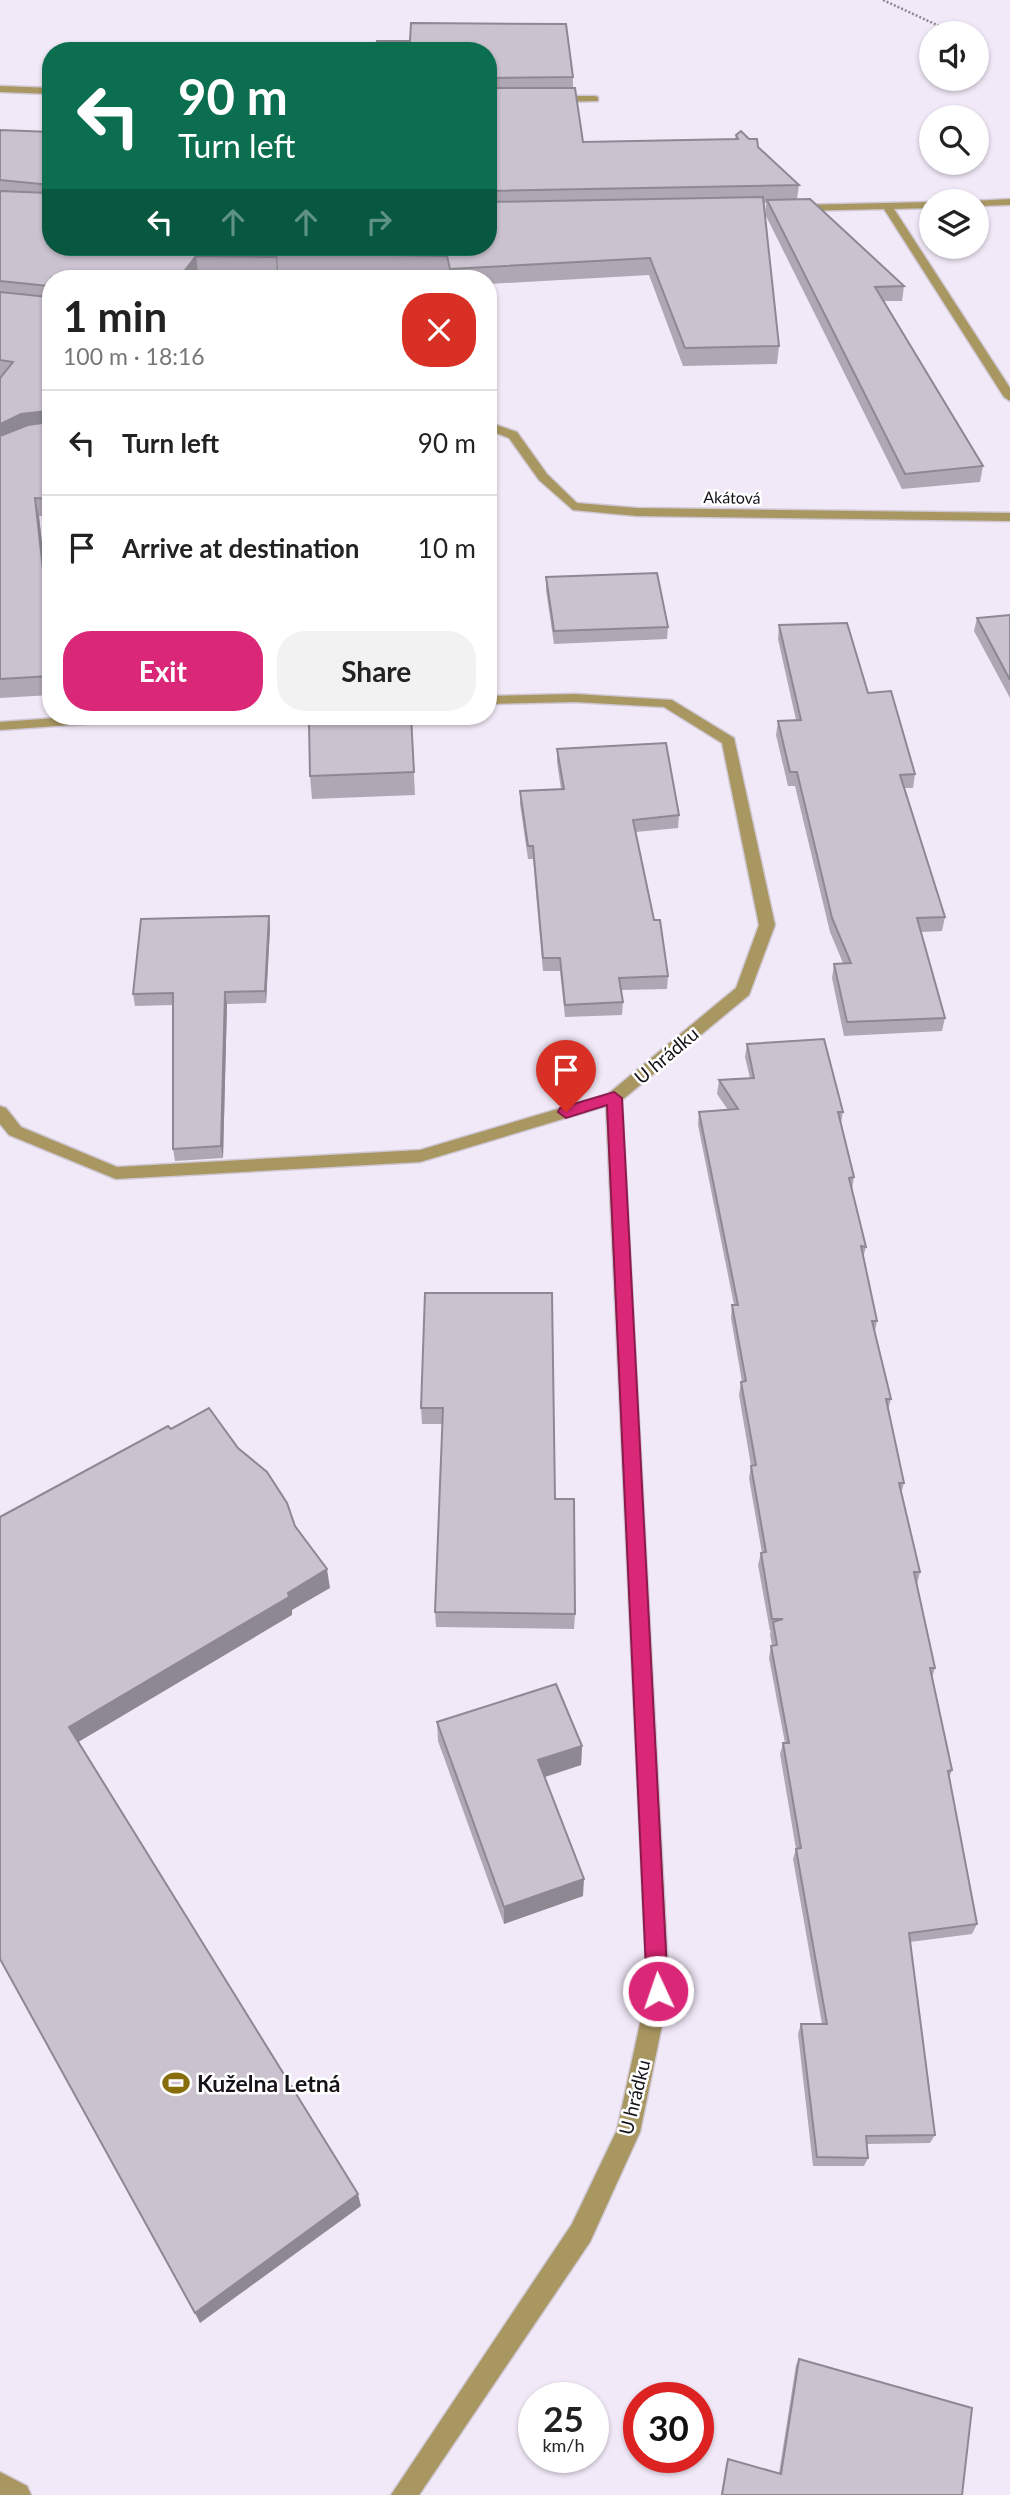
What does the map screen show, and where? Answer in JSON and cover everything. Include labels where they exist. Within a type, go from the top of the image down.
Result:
[{"type":"street","points":[[0,89],[42,91]]},
{"type":"street","points":[[542,99],[595,99]]},
{"type":"street","points":[[989,203],[1010,202]]},
{"type":"street","points":[[791,208],[919,205]]},
{"type":"street","points":[[887,206],[1010,397]]},
{"type":"street","name":"Akátová","points":[[497,429],[513,435],[543,477],[573,506],[637,512],[1010,517]]},
{"type":"street","name":"U hrádku","points":[[404,2495],[581,2233],[628,2132],[658,1991],[614,1098],[743,991],[768,925],[729,741],[667,703],[575,698],[497,700]]},
{"type":"street","points":[[0,726],[42,723]]},
{"type":"street","points":[[0,1112],[15,1131],[116,1173],[420,1156],[614,1098]]},
{"type":"street","points":[[0,2485],[18,2495]]},
{"type":"path","points":[[883,0],[928,21]]},
{"type":"building","points":[[411,23],[566,24],[573,77],[497,78],[497,42],[377,42],[410,41]]},
{"type":"building","points":[[497,88],[575,88],[583,142],[738,139],[736,135],[741,131],[749,139],[757,139],[758,147],[799,185],[497,191]]},
{"type":"building","points":[[0,130],[42,132],[42,184],[0,180]]},
{"type":"building","points":[[0,191],[42,193],[42,256],[196,256],[185,270],[42,270],[42,285],[0,281]]},
{"type":"building","points":[[763,197],[779,346],[685,348],[650,258],[450,269],[447,256],[497,256],[497,202]]},
{"type":"building","points":[[810,199],[904,286],[875,287],[983,466],[905,474],[767,200]]},
{"type":"building","points":[[196,256],[276,256],[276,257]]},
{"type":"building","points":[[0,292],[42,296],[42,412],[21,414],[0,424],[0,378],[13,362],[0,360]]},
{"type":"building","points":[[42,423],[42,498],[35,498],[42,560],[42,677],[0,679],[0,436],[28,425]]},
{"type":"building","points":[[657,573],[668,627],[554,631],[546,577]]},
{"type":"building","points":[[1010,615],[1010,680],[977,618]]},
{"type":"building","points":[[847,623],[868,693],[891,691],[915,774],[900,775],[945,917],[917,918],[945,1018],[847,1022],[834,964],[851,963],[832,918],[797,772],[790,772],[778,721],[801,720],[779,625]]},
{"type":"building","points":[[309,725],[411,725],[414,772],[310,776]]},
{"type":"building","points":[[666,743],[679,815],[633,820],[654,920],[660,920],[668,976],[619,978],[623,1002],[565,1005],[560,958],[543,958],[533,846],[528,846],[520,791],[564,789],[557,749]]},
{"type":"building","points":[[269,916],[265,991],[225,992],[221,1146],[173,1149],[173,993],[133,994],[141,919]]},
{"type":"building","points":[[824,1039],[843,1112],[838,1112],[854,1177],[849,1178],[866,1247],[861,1246],[877,1321],[872,1321],[891,1399],[886,1399],[904,1483],[899,1483],[920,1572],[914,1572],[935,1668],[930,1668],[952,1770],[948,1771],[977,1924],[909,1933],[935,2135],[866,2136],[868,2158],[817,2157],[801,2024],[827,2024],[796,1849],[801,1848],[783,1743],[789,1743],[771,1646],[777,1645],[773,1622],[783,1619],[772,1619],[761,1553],[766,1552],[751,1466],[756,1465],[741,1382],[746,1381],[732,1305],[738,1305],[699,1112],[738,1109],[719,1080],[754,1078],[747,1044]]},
{"type":"building","points":[[425,1293],[552,1293],[555,1499],[574,1499],[575,1614],[435,1612],[443,1408],[421,1408]]},
{"type":"building","points":[[209,1408],[238,1448],[267,1472],[287,1503],[295,1526],[327,1569],[288,1593],[289,1597],[69,1727],[358,2194],[195,2313],[0,1959],[0,1517],[168,1426],[171,1429]]},
{"type":"building","points":[[556,1684],[582,1746],[538,1760],[584,1879],[504,1907],[437,1722]]},
{"type":"building","points":[[799,2359],[972,2408],[962,2495],[722,2495],[728,2459],[781,2474]]},
{"type":"place","name":"Kuželna Letná","points":[[176,2083]]},
{"type":"route","points":[[566,1112],[614,1098],[658,1991]]}]
